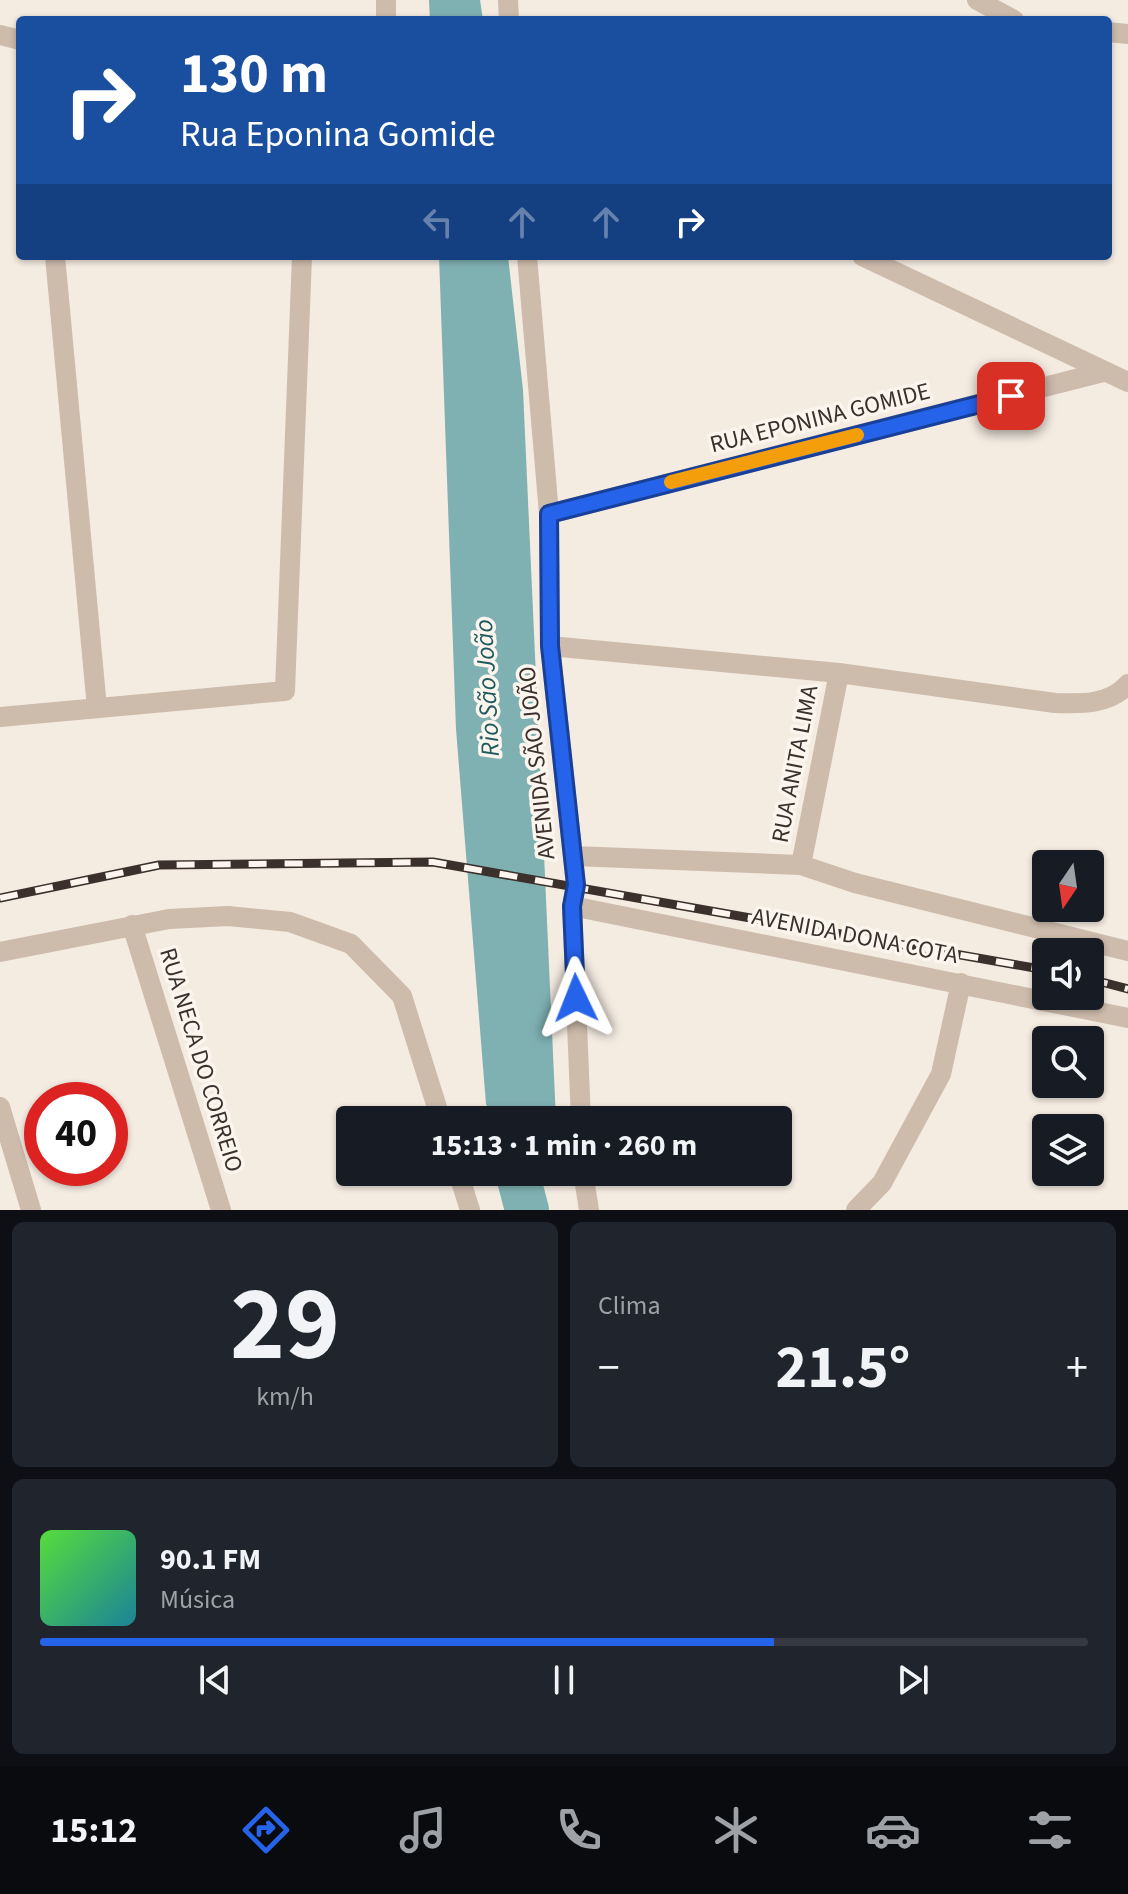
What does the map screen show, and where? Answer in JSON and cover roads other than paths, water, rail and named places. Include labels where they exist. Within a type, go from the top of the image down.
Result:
[{"type":"street","points":[[977,0],[1007,16]]},
{"type":"street","points":[[55,260],[97,708]]},
{"type":"street","points":[[0,717],[285,691],[302,260]]},
{"type":"street","name":"AVENIDA SÃO JOÃO","points":[[527,260],[549,514],[550,646],[576,885],[572,906],[580,1106]]},
{"type":"street","points":[[870,260],[1128,382]]},
{"type":"street","name":"RUA EPONINA GOMIDE","points":[[549,514],[1103,372]]},
{"type":"street","points":[[550,646],[839,673],[1055,703],[1090,704],[1122,692],[1128,684]]},
{"type":"street","name":"RUA ANITA LIMA","points":[[801,865],[839,673]]},
{"type":"street","name":"AVENIDA DONA COTA","points":[[574,856],[801,865],[855,883],[1128,951]]},
{"type":"street","name":"AVENIDA DONA COTA","points":[[572,906],[1128,1018]]},
{"type":"street","points":[[0,952],[132,925],[228,916],[290,922],[351,944],[402,996],[437,1106]]},
{"type":"street","name":"RUA NECA DO CORREIO","points":[[132,925],[221,1210]]},
{"type":"street","points":[[856,1210],[882,1183],[941,1074],[961,983]]},
{"type":"street","points":[[0,1107],[31,1210]]},
{"type":"street","points":[[462,1186],[470,1210]]},
{"type":"street","points":[[585,1186],[589,1210]]},
{"type":"water","points":[[429,0],[480,0],[482,16],[430,16]]},
{"type":"water","points":[[439,260],[508,260],[523,390],[555,1106],[486,1104],[456,729]]},
{"type":"waterway","name":"Rio São João","points":[[521,1186],[527,1210]]},
{"type":"railway","points":[[0,898],[159,865],[433,862],[1032,968]]},
{"type":"railway","points":[[1104,983],[1128,989]]}]
